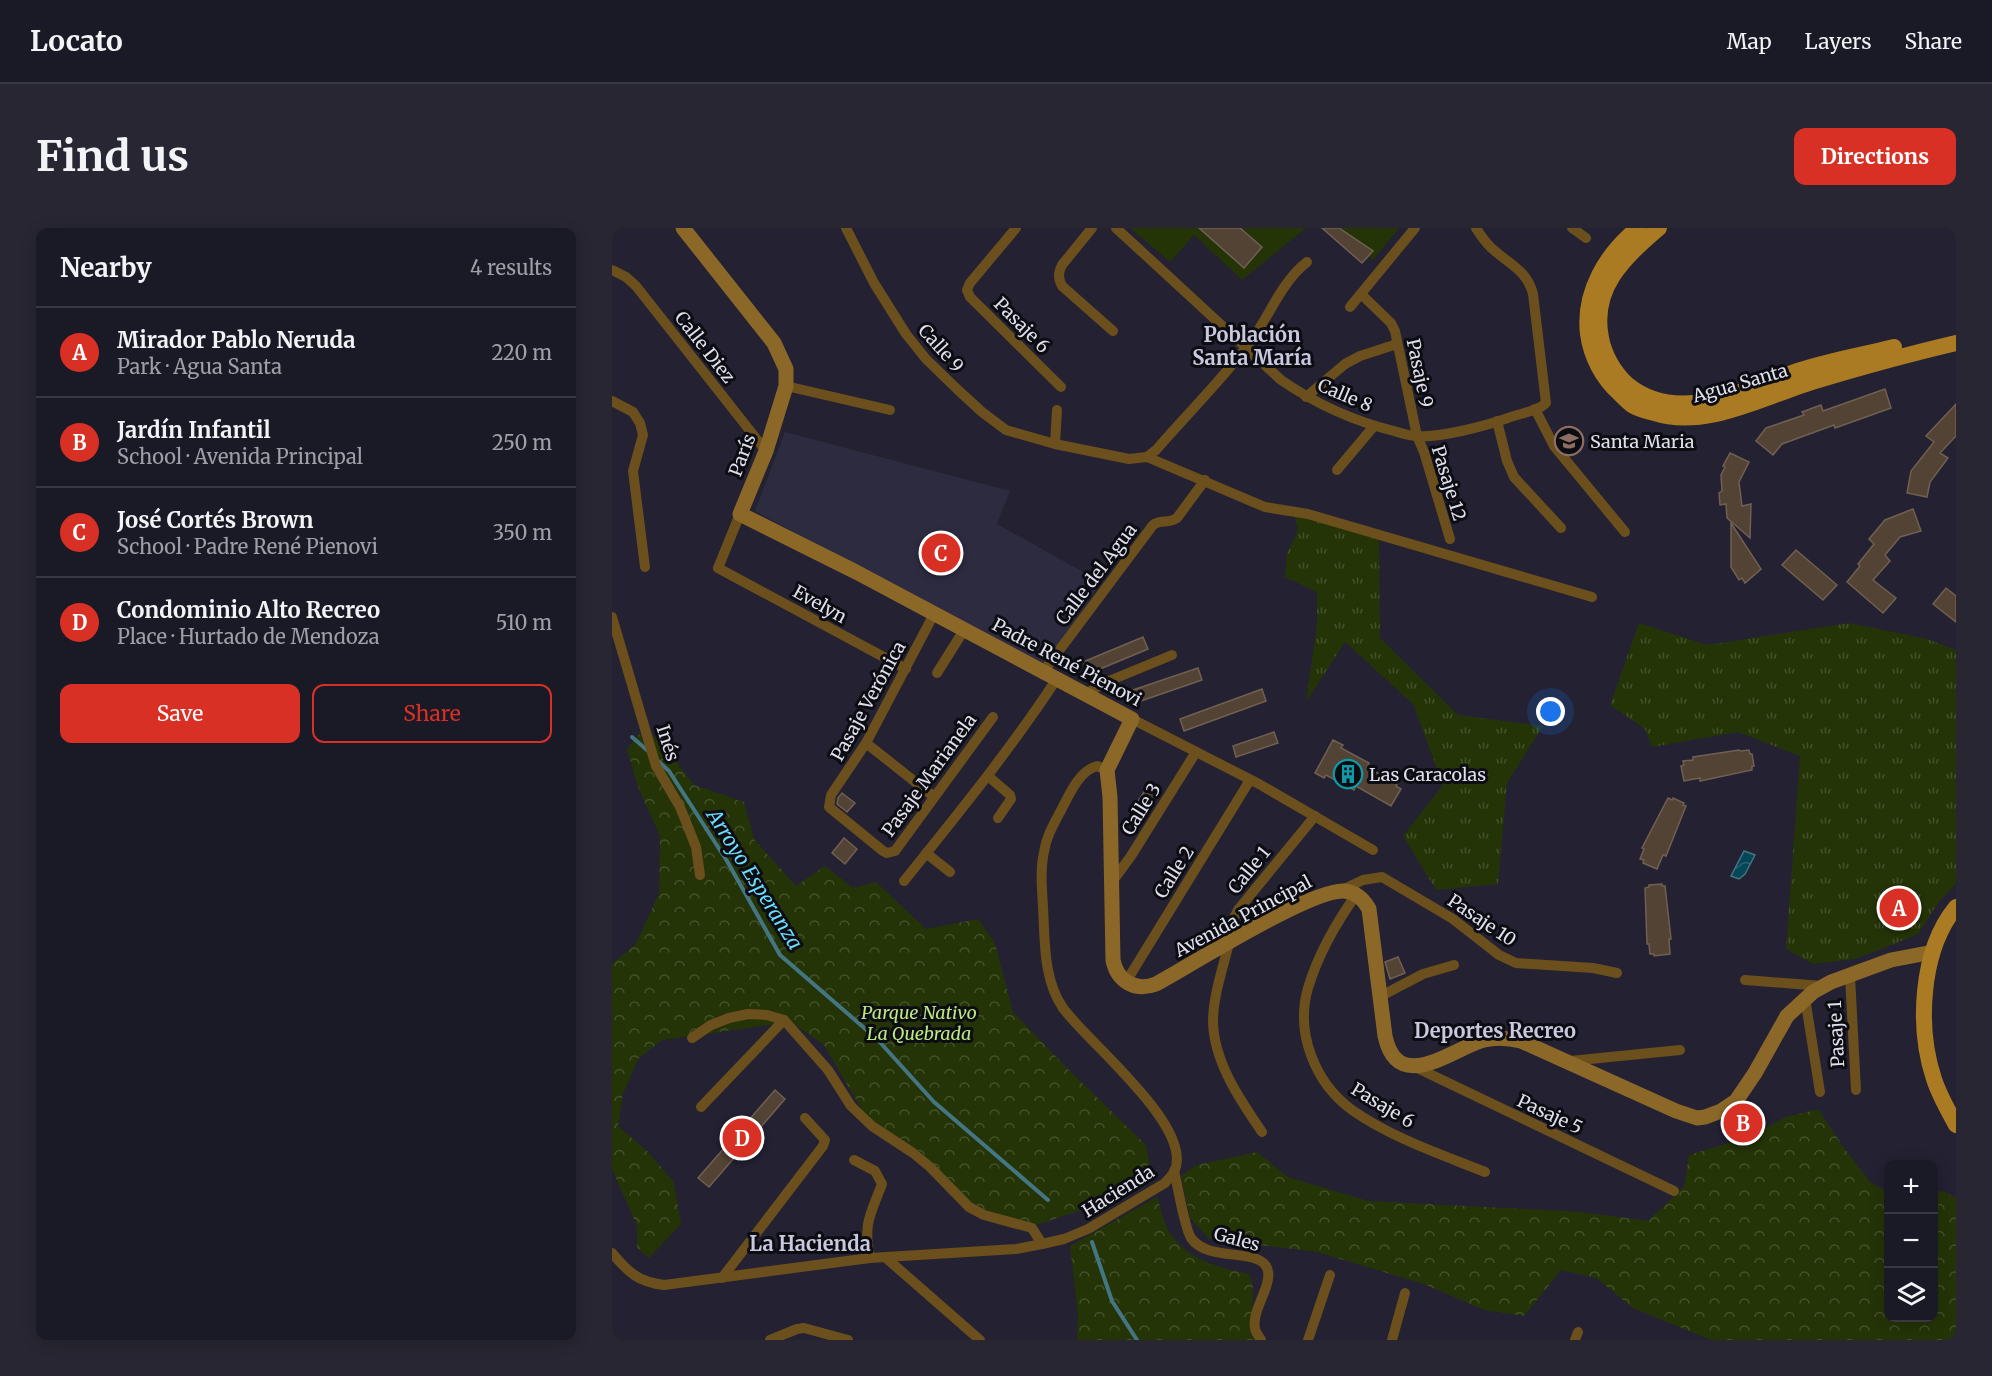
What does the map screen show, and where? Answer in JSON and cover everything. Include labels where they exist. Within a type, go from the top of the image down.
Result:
[{"type":"main road","name":"Agua Santa","points":[[1638,228],[1612,253],[1601,270],[1591,293],[1586,318],[1589,343],[1599,368],[1613,388],[1633,406],[1644,411],[1663,416],[1701,417],[1752,403],[1815,381],[1956,343]]},
{"type":"main road","name":"Agua Santa","points":[[1659,228],[1629,255],[1611,278],[1602,298],[1598,319],[1601,341],[1611,363],[1622,380],[1649,398],[1666,403],[1700,403],[1811,367],[1956,333]]},
{"type":"main road","points":[[1956,907],[1933,952],[1924,1017],[1925,1036],[1934,1080],[1956,1125]]},
{"type":"street","name":"París","points":[[683,228],[774,343],[786,369],[786,386],[766,451],[718,568]]},
{"type":"street","name":"Calle 9","points":[[846,228],[874,283],[906,334],[926,359],[982,412],[1006,430],[1055,444],[1129,459],[1147,457],[1265,507],[1308,514],[1592,597]]},
{"type":"street","name":"Pasaje 6","points":[[1016,228],[970,283],[967,290],[970,297],[1061,387]]},
{"type":"street","points":[[1092,228],[1062,265],[1059,271],[1060,281],[1062,286],[1113,331]]},
{"type":"street","name":"Calle 8","points":[[1116,228],[1281,380],[1305,397],[1335,412],[1374,426],[1417,436],[1438,435],[1497,422],[1535,410],[1546,403],[1530,281],[1493,250],[1476,228]]},
{"type":"street","points":[[1350,307],[1415,228]]},
{"type":"street","points":[[1572,228],[1586,238]]},
{"type":"street","points":[[1147,457],[1246,348],[1288,282],[1307,262]]},
{"type":"street","name":"Calle Diez","points":[[612,270],[626,277],[636,286],[766,451]]},
{"type":"street","name":"Pasaje 9","points":[[1361,294],[1395,331],[1417,436]]},
{"type":"street","points":[[1305,397],[1345,364],[1360,356],[1397,344]]},
{"type":"street","points":[[786,386],[890,410]]},
{"type":"street","points":[[612,401],[633,412],[640,423],[643,435],[633,471],[645,567]]},
{"type":"street","points":[[1055,444],[1057,410]]},
{"type":"street","points":[[1535,410],[1554,446],[1625,532]]},
{"type":"street","points":[[1497,422],[1507,462],[1514,477],[1561,528]]},
{"type":"street","points":[[1337,470],[1374,426]]},
{"type":"street","name":"Pasaje 12","points":[[1417,436],[1450,539]]},
{"type":"street","name":"Calle del Agua","points":[[904,881],[1026,725],[1049,676],[1153,525],[1156,522],[1172,522],[1177,518],[1205,480]]},
{"type":"street","name":"Padre René Pienovi","points":[[740,514],[856,572],[1049,676],[1250,780],[1373,850]]},
{"type":"street","name":"Evelyn","points":[[718,568],[906,669]]},
{"type":"street","name":"Pasaje Verónica","points":[[891,853],[883,851],[831,810],[828,803],[866,743],[934,614]]},
{"type":"street","name":"Inés","points":[[612,617],[656,766],[680,807],[696,847],[700,875]]},
{"type":"street","points":[[937,673],[964,630]]},
{"type":"street","points":[[1086,694],[1104,683],[1172,655]]},
{"type":"street","name":"Pasaje Marianela","points":[[891,853],[993,717]]},
{"type":"street","points":[[1126,982],[1117,972],[1113,960],[1110,797],[1107,770],[1132,719]]},
{"type":"street","points":[[866,743],[933,796]]},
{"type":"street","name":"Calle 3","points":[[1112,882],[1131,856],[1196,752]]},
{"type":"street","name":"Hacienda","points":[[612,1253],[628,1272],[641,1280],[664,1285],[870,1258],[1016,1249],[1064,1239],[1088,1229],[1165,1182],[1174,1171],[1174,1143],[1166,1125],[1137,1087],[1062,1007],[1052,984],[1045,952],[1042,877],[1043,854],[1048,834],[1088,768],[1097,766],[1107,770]]},
{"type":"street","points":[[988,776],[1010,795],[1011,799],[998,818]]},
{"type":"street","name":"Calle 2","points":[[1126,982],[1250,780]]},
{"type":"street","name":"Calle 1","points":[[1262,1132],[1237,1093],[1215,1043],[1213,1020],[1223,947],[1238,910],[1315,816]]},
{"type":"street","points":[[926,853],[950,872]]},
{"type":"street","name":"Pasaje 10","points":[[1340,891],[1363,880],[1382,877],[1453,919],[1498,955],[1516,963],[1593,968],[1617,973]]},
{"type":"street","name":"Avenida Principal","points":[[1126,982],[1140,987],[1150,986],[1323,895],[1340,891],[1356,894]]},
{"type":"street","points":[[1356,894],[1366,903],[1371,916],[1385,1036],[1390,1050],[1400,1061],[1413,1066],[1428,1065],[1475,1043],[1501,1038],[1521,1041],[1676,1111],[1697,1118],[1728,1107],[1742,1093],[1780,1025],[1805,998],[1822,986],[1891,960],[1933,952]]},
{"type":"street","name":"Pasaje 6","points":[[1356,894],[1338,920],[1308,988],[1304,1016],[1305,1029],[1311,1056],[1317,1069],[1333,1092],[1365,1117],[1400,1136],[1485,1172]]},
{"type":"street","points":[[1381,996],[1423,974],[1454,965]]},
{"type":"street","name":"Pasaje 1","points":[[1850,976],[1856,1090]]},
{"type":"street","points":[[1745,980],[1822,986]]},
{"type":"street","points":[[1805,998],[1820,1092]]},
{"type":"street","points":[[692,1038],[720,1022],[748,1014],[766,1015],[784,1020],[828,1070],[851,1106],[861,1117],[930,1167],[969,1207],[984,1215],[1032,1228],[1042,1245]]},
{"type":"street","points":[[701,1107],[784,1020]]},
{"type":"street","points":[[1567,1062],[1680,1050]]},
{"type":"street","name":"Pasaje 5","points":[[1413,1066],[1674,1191]]},
{"type":"street","points":[[722,1278],[823,1146],[825,1140],[805,1118]]},
{"type":"street","points":[[854,1160],[875,1171],[882,1184],[867,1223],[870,1258]]},
{"type":"street","name":"Gales","points":[[1174,1171],[1191,1238],[1207,1250],[1246,1257],[1260,1261],[1266,1266],[1269,1273],[1266,1286],[1254,1316],[1255,1329],[1261,1340]]},
{"type":"street","points":[[885,1257],[980,1340]]},
{"type":"street","points":[[1308,1340],[1330,1275]]},
{"type":"street","points":[[1392,1340],[1405,1293]]},
{"type":"street","points":[[770,1340],[797,1329],[810,1329],[827,1337],[848,1340]]},
{"type":"shaded area","points":[[785,432],[1010,491],[997,524],[1101,582],[1045,667],[755,511]]},
{"type":"green space","points":[[1130,228],[1306,228],[1242,280],[1194,235],[1170,262]]},
{"type":"green space","points":[[1335,228],[1399,228],[1373,260]]},
{"type":"green space","points":[[1294,514],[1379,540],[1380,638],[1458,715],[1543,726],[1507,783],[1498,884],[1436,890],[1403,836],[1443,785],[1413,704],[1345,642],[1306,702],[1317,625],[1317,592],[1285,577],[1287,554],[1298,530]]},
{"type":"green space","points":[[1639,623],[1707,645],[1849,623],[1927,639],[1956,650],[1956,883],[1938,903],[1918,934],[1854,959],[1813,964],[1786,949],[1800,756],[1738,732],[1652,747],[1645,729],[1610,705]]},
{"type":"green space","name":"Parque Nativo La Quebrada","points":[[645,727],[668,751],[694,785],[744,802],[754,839],[796,886],[825,866],[853,888],[876,882],[926,929],[978,919],[995,943],[1013,1012],[1146,1145],[1151,1171],[1100,1204],[1039,1224],[1003,1226],[965,1211],[924,1155],[865,1115],[824,1045],[791,1022],[662,1040],[638,1059],[623,1094],[618,1126],[647,1151],[674,1182],[681,1224],[649,1258],[637,1248],[637,1226],[612,1169],[612,964],[636,944],[659,893],[660,836],[638,787],[627,749]]},
{"type":"green space","points":[[1818,1109],[1870,1182],[1884,1190],[1884,1322],[1938,1322],[1938,1192],[1943,1191],[1956,1198],[1956,1340],[1711,1340],[1633,1308],[1596,1278],[1561,1270],[1524,1316],[1484,1310],[1424,1284],[1317,1252],[1209,1239],[1190,1218],[1181,1176],[1196,1165],[1257,1152],[1288,1177],[1368,1201],[1582,1212],[1648,1221],[1684,1187],[1689,1155],[1751,1136],[1786,1117]]},
{"type":"green space","points":[[1157,1197],[1169,1232],[1179,1244],[1206,1262],[1249,1274],[1253,1287],[1252,1322],[1257,1340],[1077,1340],[1078,1315],[1070,1246]]},
{"type":"water","points":[[1744,851],[1755,855],[1745,874],[1739,879],[1731,876]]},
{"type":"building","points":[[1199,228],[1240,228],[1262,247],[1244,268]]},
{"type":"building","points":[[1322,228],[1339,228],[1373,251],[1362,263]]},
{"type":"building","points":[[1885,389],[1891,408],[1782,444],[1773,455],[1756,441],[1766,428],[1804,415],[1802,412],[1821,405],[1823,411]]},
{"type":"building","points":[[1956,404],[1956,436],[1940,453],[1948,458],[1930,482],[1927,497],[1907,493],[1911,471],[1934,442],[1926,436]]},
{"type":"building","points":[[1730,453],[1749,462],[1739,482],[1742,506],[1751,504],[1750,538],[1727,518],[1726,504],[1720,505],[1721,475]]},
{"type":"building","points":[[1913,509],[1921,531],[1900,537],[1885,555],[1890,561],[1873,580],[1896,598],[1883,613],[1847,582],[1874,544],[1869,539],[1885,520]]},
{"type":"building","points":[[1731,523],[1761,569],[1745,583],[1742,578],[1739,580],[1731,567]]},
{"type":"building","points":[[1796,550],[1837,585],[1823,600],[1782,565]]},
{"type":"building","points":[[1946,588],[1956,596],[1956,622],[1933,604]]},
{"type":"building","points":[[1143,637],[1148,649],[1088,674],[1083,662]]},
{"type":"building","points":[[1198,668],[1202,680],[1132,704],[1127,692]]},
{"type":"building","points":[[1262,689],[1266,701],[1184,731],[1180,719]]},
{"type":"building","points":[[1274,732],[1278,743],[1236,757],[1233,746]]},
{"type":"building","name":"Las Caracolas","points":[[1333,740],[1343,745],[1341,748],[1369,763],[1367,767],[1397,784],[1396,786],[1401,789],[1391,806],[1356,786],[1354,790],[1326,775],[1324,778],[1315,773]]},
{"type":"building","points":[[1749,750],[1752,754],[1754,766],[1752,770],[1700,781],[1700,778],[1684,781],[1681,766],[1684,765],[1683,761],[1693,760],[1693,757]]},
{"type":"building","points":[[1146,789],[1156,795],[1145,813],[1134,807]]},
{"type":"building","points":[[842,793],[855,803],[847,812],[837,804]]},
{"type":"building","points":[[1668,798],[1672,800],[1673,798],[1686,806],[1666,856],[1663,855],[1657,869],[1643,863],[1644,860],[1640,859],[1644,849],[1642,848]]},
{"type":"building","points":[[844,838],[857,849],[845,864],[832,853]]},
{"type":"building","points":[[1662,884],[1665,886],[1671,939],[1669,939],[1670,954],[1654,956],[1650,954],[1649,944],[1647,944],[1645,888],[1649,885]]},
{"type":"building","points":[[1398,957],[1405,973],[1390,979],[1385,962]]},
{"type":"building","points":[[775,1090],[785,1099],[709,1187],[698,1178]]},
{"type":"building","points":[[1747,1106],[1759,1126],[1738,1139],[1726,1119]]},
{"type":"waterway","name":"Arroyo Esperanza","points":[[632,737],[648,751]]},
{"type":"waterway","name":"Arroyo Esperanza","points":[[658,761],[669,771],[727,861],[780,955],[877,1039],[934,1102],[1048,1200]]},
{"type":"waterway","name":"Arroyo Esperanza","points":[[1092,1242],[1112,1301],[1137,1340]]},
{"type":"place","name":"Santa Maria","points":[[1569,441]]},
{"type":"place","name":"José Cortés Brown","points":[[941,553]]},
{"type":"place","name":"Las Caracolas","points":[[1348,774]]},
{"type":"place","name":"Mirador Pablo Neruda","points":[[1899,908]]},
{"type":"place","name":"Jardín Infantil","points":[[1743,1123]]},
{"type":"place","name":"Condominio Alto Recreo","points":[[742,1138]]},
{"type":"district","name":"Población Santa María","points":[[1252,346]]},
{"type":"district","name":"Deportes Recreo","points":[[1495,1030]]},
{"type":"district","name":"La Hacienda","points":[[810,1243]]}]
